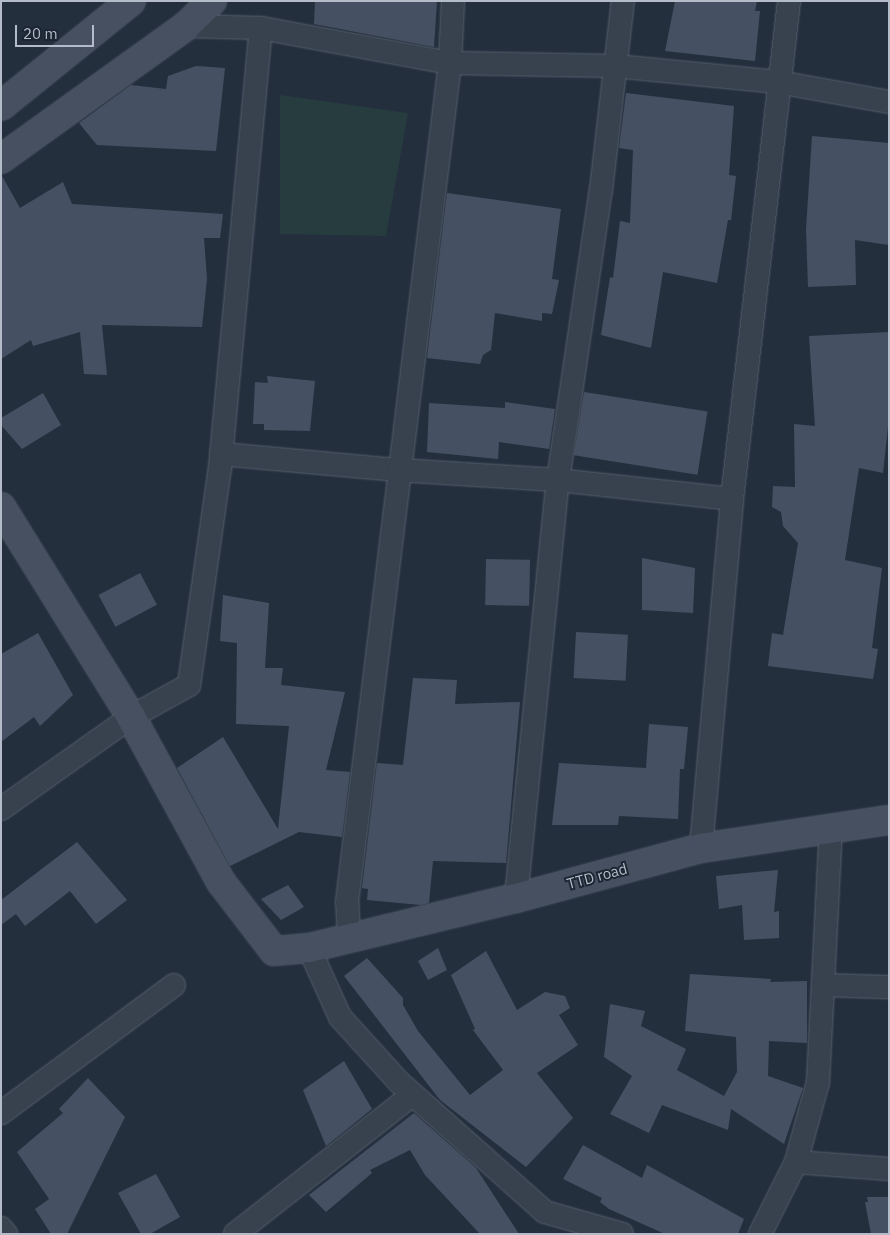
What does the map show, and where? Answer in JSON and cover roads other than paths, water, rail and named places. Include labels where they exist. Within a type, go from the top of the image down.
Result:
[{"type":"street","points":[[1,106],[131,1]]},
{"type":"street","points":[[1,159],[186,26],[212,1]]},
{"type":"street","points":[[349,936],[347,902],[398,470],[450,63],[453,1]]},
{"type":"street","points":[[516,898],[558,480],[601,190],[624,1]]},
{"type":"street","points":[[701,848],[732,499],[778,82],[789,1]]},
{"type":"street","points":[[186,26],[261,28],[450,63],[615,66],[778,82],[889,102]]},
{"type":"street","points":[[1,809],[131,717],[189,685],[221,454],[261,28]]},
{"type":"street","points":[[221,454],[398,470],[558,480],[732,499]]},
{"type":"street","points":[[1,507],[131,717]]},
{"type":"street","name":"TTD road","points":[[131,717],[221,882],[274,951],[308,948],[349,936],[516,898],[701,848],[831,827],[889,820]]},
{"type":"street","points":[[760,1234],[796,1162],[818,1082],[831,827]]},
{"type":"street","points":[[308,948],[340,1017],[412,1095],[545,1212],[564,1234]]},
{"type":"street","points":[[1,1113],[174,985]]},
{"type":"street","points":[[824,985],[889,987]]},
{"type":"street","points":[[235,1234],[412,1095]]},
{"type":"street","points":[[796,1162],[889,1169]]},
{"type":"street","points":[[545,1212],[622,1234]]},
{"type":"street","points":[[1,1228],[6,1234]]}]
